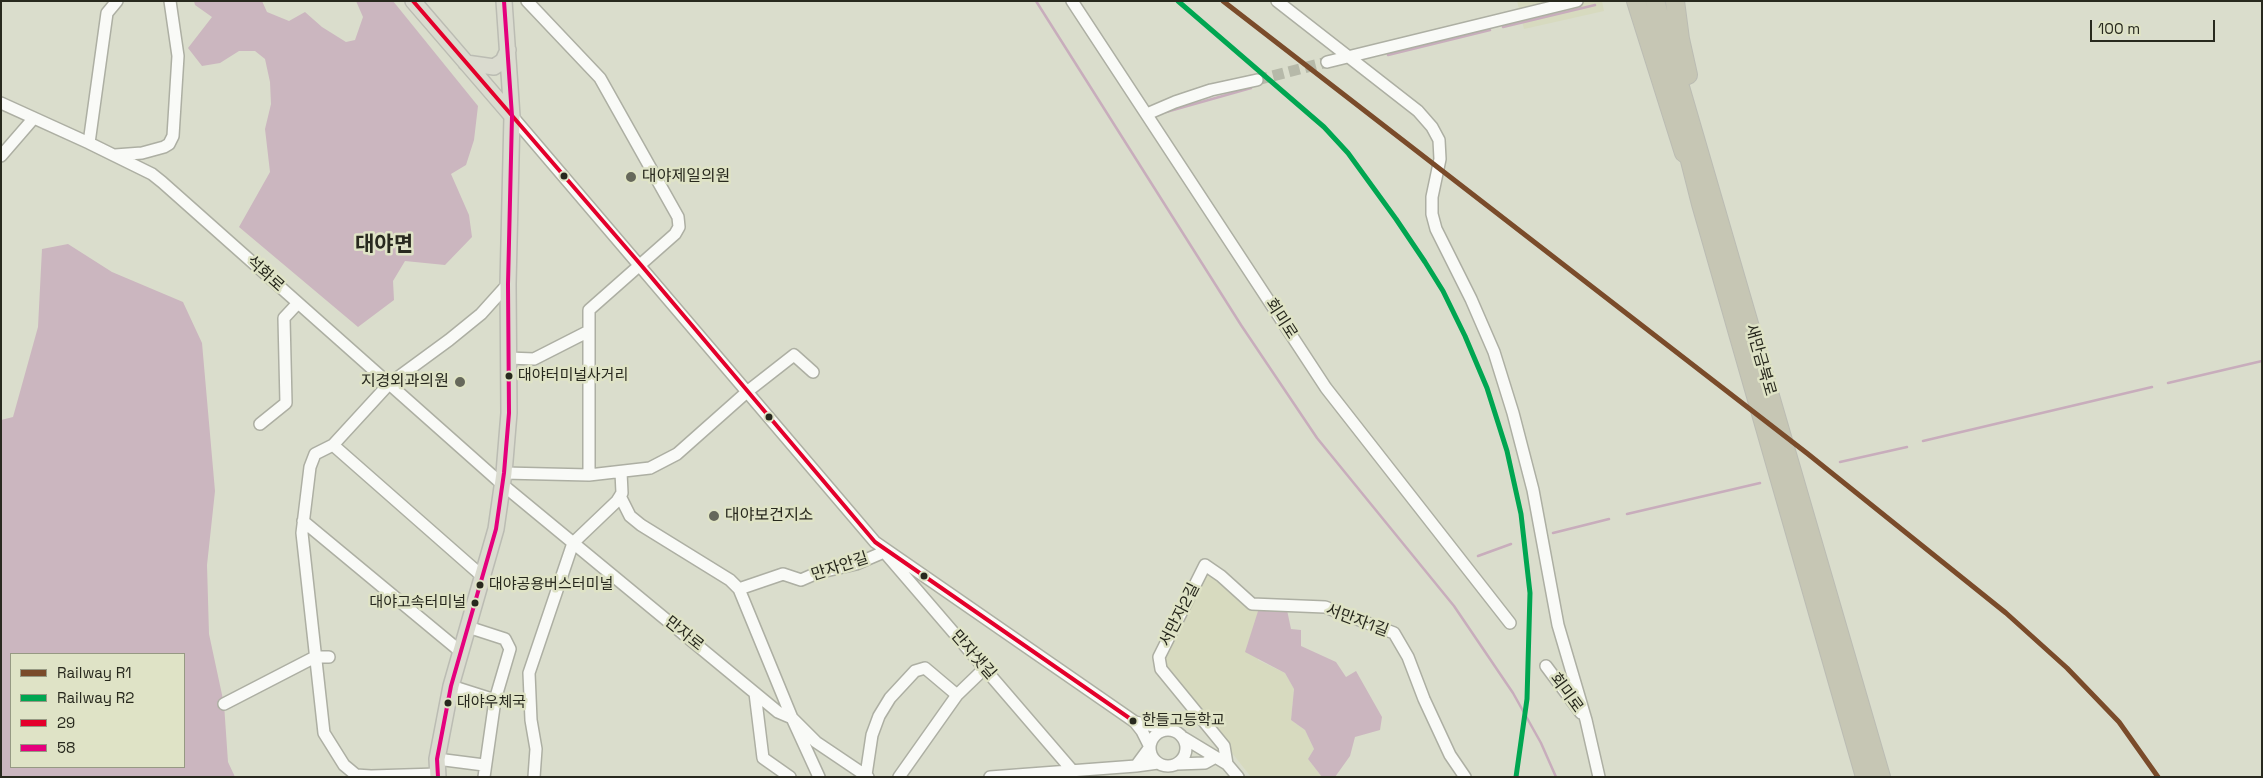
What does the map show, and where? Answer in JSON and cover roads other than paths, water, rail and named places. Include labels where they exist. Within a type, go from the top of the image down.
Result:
[{"type":"highway","points":[[1636,1],[1729,276]]},
{"type":"highway","name":"새만금북로","points":[[1646,1],[1881,777]]},
{"type":"highway","name":"새만금북로","points":[[1655,1],[1865,777]]},
{"type":"highway","points":[[1675,1],[1680,39],[1729,276]]},
{"type":"main road","points":[[413,1],[512,116]]},
{"type":"main road","points":[[438,770],[451,686],[496,529],[504,479],[509,413],[508,284],[512,116],[504,1]]},
{"type":"main road","points":[[466,63],[494,67],[503,61],[508,50]]},
{"type":"street","points":[[89,143],[107,13],[117,1]]},
{"type":"street","points":[[113,155],[142,153],[164,147],[169,144],[174,136],[178,56],[170,1]]},
{"type":"street","points":[[527,1],[600,78],[678,218],[679,227],[675,234],[589,310],[589,475]]},
{"type":"street","name":"회미로","points":[[1072,1],[1326,388],[1510,623]]},
{"type":"street","points":[[1278,1],[1418,111],[1432,127],[1439,140],[1440,159],[1432,197],[1432,214],[1436,229],[1471,299],[1494,352],[1513,413],[1533,490],[1558,625],[1586,720],[1599,777]]},
{"type":"street","points":[[1327,62],[1577,1]]},
{"type":"street","points":[[1147,114],[1211,90],[1257,80]]},
{"type":"street","name":"석화로","points":[[1,103],[152,174],[389,384],[504,479]]},
{"type":"street","points":[[512,116],[641,265],[875,542],[1135,722],[1150,747]]},
{"type":"street","points":[[1,156],[33,119]]},
{"type":"street","points":[[468,627],[505,639],[510,649],[495,700],[484,771],[438,770],[371,776],[356,774],[344,765],[324,733],[315,657],[302,533],[310,467],[315,454],[333,445],[389,384],[450,340],[481,314],[508,284]]},
{"type":"street","points":[[260,424],[286,403],[284,318],[298,304]]},
{"type":"street","points":[[508,358],[534,359],[589,331]]},
{"type":"street","points":[[504,479],[589,475],[650,468],[677,454],[748,391],[794,355],[813,372]]},
{"type":"street","points":[[333,445],[482,576]]},
{"type":"street","points":[[621,472],[620,496],[630,516],[641,526],[730,580],[739,589],[792,718],[820,777]]},
{"type":"street","name":"만자로","points":[[504,479],[573,543],[778,712],[792,718],[816,742],[867,776]]},
{"type":"street","points":[[534,777],[536,749],[531,720],[529,673],[573,543],[620,496]]},
{"type":"street","points":[[304,521],[461,652]]},
{"type":"street","name":"만자샛길","points":[[875,542],[1071,769]]},
{"type":"street","name":"만자안길","points":[[739,589],[783,574],[801,580],[817,573],[856,564],[884,552]]},
{"type":"street","name":"서만자2길","points":[[1205,565],[1159,657],[1161,669],[1224,746],[1226,764]]},
{"type":"street","name":"서만자1길","points":[[1205,565],[1221,576],[1252,604],[1325,607],[1394,633],[1408,657],[1424,699],[1450,755],[1465,777]]},
{"type":"street","points":[[224,704],[315,657],[329,657]]},
{"type":"street","name":"회미로","points":[[1546,666],[1586,720]]},
{"type":"street","points":[[867,776],[872,735],[879,716],[890,698],[915,671],[925,668],[957,695]]},
{"type":"street","points":[[899,777],[957,695],[984,668]]},
{"type":"street","points":[[451,686],[495,700]]},
{"type":"street","points":[[755,693],[764,758],[790,777]]},
{"type":"street","points":[[1135,722],[1180,733],[1184,738],[1226,764],[1238,777]]},
{"type":"street","points":[[1168,729],[1156,734],[1152,738],[1151,756],[1158,763],[1166,767],[1177,764],[1205,763],[1214,758]]},
{"type":"street","points":[[1177,764],[1182,761],[1187,750],[1184,738]]},
{"type":"street","points":[[1136,766],[1150,747]]},
{"type":"street","points":[[990,777],[1071,769],[1092,773],[1158,763]]},
{"type":"waterway","points":[[1036,1],[1241,325],[1317,438],[1454,606],[1513,693],[1541,743],[1556,777]]},
{"type":"waterway","points":[[1503,27],[1595,5]]},
{"type":"waterway","points":[[1388,55],[1490,30]]},
{"type":"waterway","points":[[1166,112],[1251,88]]},
{"type":"waterway","points":[[2168,383],[2262,361]]},
{"type":"waterway","points":[[1923,441],[2152,387]]},
{"type":"waterway","points":[[1840,462],[1907,447]]},
{"type":"waterway","points":[[1627,514],[1760,483]]},
{"type":"waterway","points":[[1553,533],[1609,519]]},
{"type":"waterway","points":[[1478,556],[1511,544]]},
{"type":"tunnel","points":[[1257,80],[1327,62]]},
{"type":"rail line","name":"R2","points":[[1178,1],[1324,127],[1348,153],[1425,262],[1443,291],[1465,336],[1487,388],[1507,451],[1521,514],[1530,593],[1527,699],[1516,777]]},
{"type":"rail line","name":"R1","points":[[1223,1],[1808,454],[2006,613],[2067,668],[2119,722],[2158,777]]},
{"type":"place","name":"대야제일의원","points":[[631,177]]},
{"type":"place","name":"대야터미널사거리","points":[[509,376]]},
{"type":"place","name":"지경외과의원","points":[[460,382]]},
{"type":"place","name":"대야보건지소","points":[[714,516]]},
{"type":"place","name":"대야공용버스터미널","points":[[480,585]]},
{"type":"place","name":"대야고속터미널","points":[[475,603]]},
{"type":"place","name":"대야우체국","points":[[448,703]]},
{"type":"place","name":"한들고등학교","points":[[1133,721]]},
{"type":"district","name":"대야면","points":[[384,245]]}]
